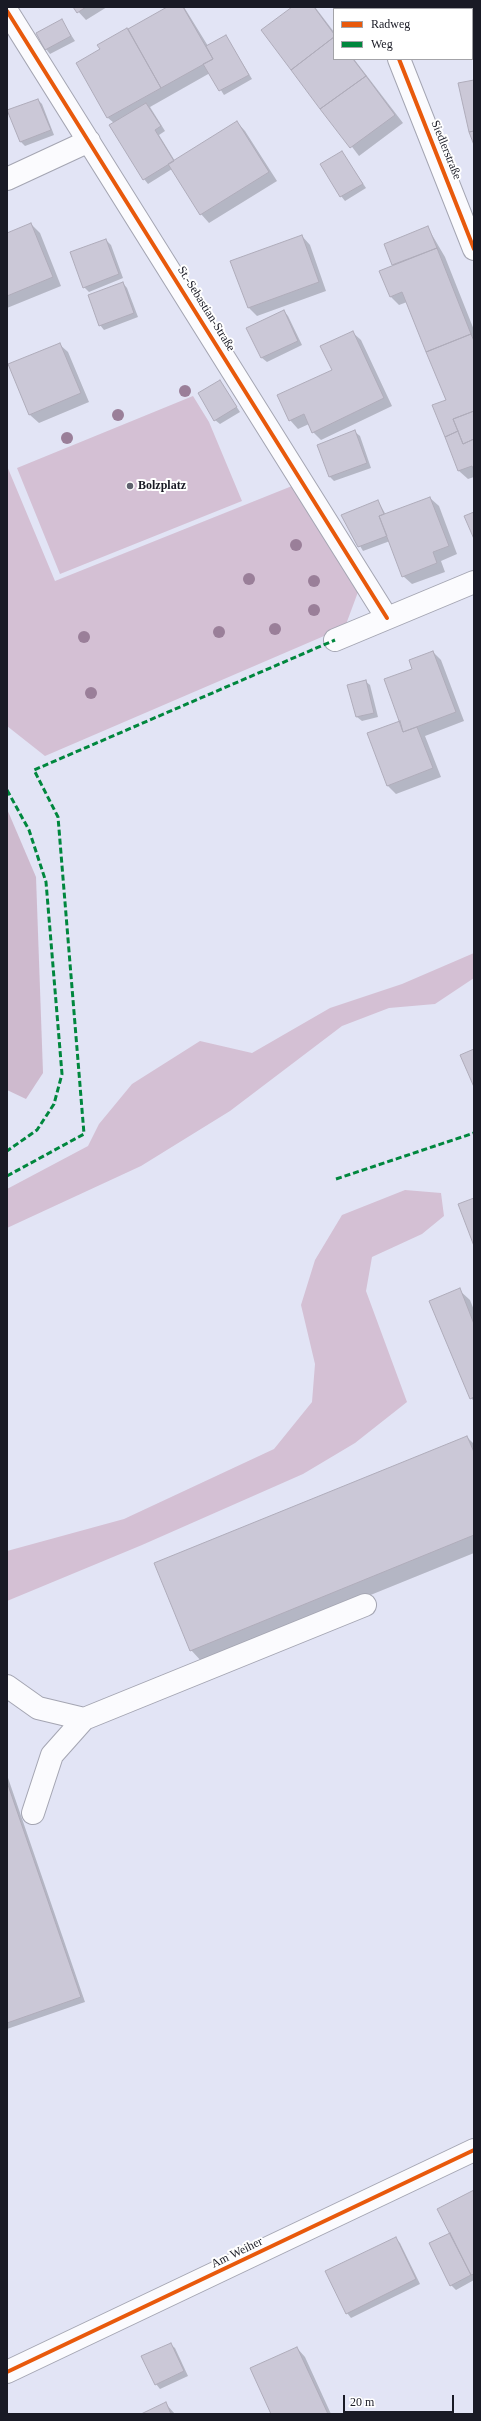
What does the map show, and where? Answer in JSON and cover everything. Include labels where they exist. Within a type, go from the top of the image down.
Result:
[{"type":"street","name":"St.-Sebastian-Straße","points":[[7,11],[387,618]]},
{"type":"street","name":"Siedlerstraße","points":[[399,60],[474,249]]},
{"type":"street","points":[[409,85],[418,60]]},
{"type":"street","points":[[7,179],[89,141]]},
{"type":"street","points":[[335,640],[474,582]]},
{"type":"street","points":[[33,1813],[52,1755],[84,1719],[365,1606]]},
{"type":"street","points":[[7,1686],[38,1708],[84,1719]]},
{"type":"street","name":"Am Weiher","points":[[7,2372],[474,2150]]},
{"type":"shaded area","name":"Bolzplatz","points":[[193,396],[209,422],[242,501],[60,574],[17,468]]},
{"type":"shaded area","points":[[7,466],[55,581],[292,486],[358,592],[345,627],[45,756],[7,726]]},
{"type":"shaded area","points":[[7,809],[36,877],[43,1073],[26,1099],[7,1090]]},
{"type":"shaded area","points":[[474,953],[474,978],[435,1004],[389,1008],[342,1026],[230,1111],[141,1166],[7,1228],[7,1189],[88,1146],[99,1124],[132,1084],[200,1041],[252,1053],[330,1008],[402,984]]},
{"type":"shaded area","points":[[405,1190],[441,1193],[444,1216],[422,1234],[372,1257],[366,1291],[407,1402],[355,1443],[303,1474],[142,1545],[7,1601],[7,1551],[124,1519],[274,1449],[312,1402],[315,1364],[301,1305],[315,1260],[342,1215]]},
{"type":"building","points":[[73,7],[86,7],[77,13]]},
{"type":"building","points":[[167,7],[183,7],[213,59],[161,88],[128,29]]},
{"type":"building","points":[[292,7],[314,7],[333,33],[333,38],[291,70],[261,30]]},
{"type":"building","points":[[62,19],[71,36],[45,50],[36,33]]},
{"type":"building","points":[[127,28],[161,88],[107,118],[76,63],[100,49],[97,45]]},
{"type":"building","points":[[226,35],[249,75],[219,91],[203,64],[213,59],[206,46]]},
{"type":"building","points":[[333,38],[333,60],[354,60],[366,76],[320,109],[291,70]]},
{"type":"building","points":[[366,76],[395,115],[350,148],[320,109]]},
{"type":"building","points":[[474,80],[474,131],[469,132],[458,83]]},
{"type":"building","points":[[38,99],[51,130],[20,142],[7,110]]},
{"type":"building","points":[[146,103],[161,126],[155,130],[174,161],[143,180],[109,125]]},
{"type":"building","points":[[237,121],[269,172],[200,215],[168,164]]},
{"type":"building","points":[[474,131],[474,145],[469,132]]},
{"type":"building","points":[[342,151],[363,184],[340,197],[320,164]]},
{"type":"building","points":[[31,223],[53,277],[7,296],[7,233]]},
{"type":"building","points":[[428,226],[437,248],[392,265],[384,244]]},
{"type":"building","points":[[302,235],[319,282],[248,308],[230,261]]},
{"type":"building","points":[[106,239],[119,274],[83,288],[70,252]]},
{"type":"building","points":[[437,248],[471,334],[426,352],[402,292],[390,297],[379,271]]},
{"type":"building","points":[[123,282],[134,313],[99,326],[88,295]]},
{"type":"building","points":[[284,310],[298,341],[261,358],[246,328]]},
{"type":"building","points":[[353,331],[384,398],[312,433],[304,414],[289,421],[277,395],[332,370],[320,346]]},
{"type":"building","points":[[471,334],[474,341],[474,411],[453,419],[458,431],[445,437],[432,405],[446,400],[426,352]]},
{"type":"building","points":[[60,343],[81,393],[29,415],[8,364]]},
{"type":"building","points":[[220,380],[237,407],[214,421],[198,393]]},
{"type":"building","points":[[474,411],[474,439],[463,444],[453,419]]},
{"type":"building","points":[[355,430],[367,463],[329,477],[317,445]]},
{"type":"building","points":[[458,431],[463,444],[474,439],[474,471],[472,466],[458,471],[445,437]]},
{"type":"building","points":[[430,497],[449,546],[433,552],[437,563],[402,577],[379,516]]},
{"type":"building","points":[[378,500],[384,514],[379,516],[387,536],[358,547],[341,515]]},
{"type":"building","points":[[474,512],[474,539],[464,516]]},
{"type":"building","points":[[433,651],[456,712],[403,732],[384,679],[412,669],[409,660]]},
{"type":"building","points":[[366,680],[374,713],[356,717],[347,685]]},
{"type":"building","points":[[400,721],[403,732],[417,727],[433,768],[387,786],[367,733]]},
{"type":"building","points":[[474,1049],[474,1087],[460,1055]]},
{"type":"building","points":[[474,1198],[474,1246],[458,1204]]},
{"type":"building","points":[[460,1288],[474,1324],[474,1397],[470,1399],[429,1301]]},
{"type":"building","points":[[467,1436],[474,1452],[474,1535],[190,1651],[154,1563]]},
{"type":"building","points":[[7,1782],[81,1997],[7,2023]]},
{"type":"building","points":[[474,2190],[474,2274],[471,2275],[437,2209]]},
{"type":"building","points":[[450,2233],[471,2275],[450,2286],[429,2243]]},
{"type":"building","points":[[396,2237],[416,2279],[346,2314],[325,2271]]},
{"type":"building","points":[[171,2343],[184,2371],[155,2385],[141,2356]]},
{"type":"building","points":[[297,2347],[328,2414],[271,2414],[250,2368]]},
{"type":"building","points":[[166,2402],[171,2414],[141,2414]]},
{"type":"marked path","points":[[7,1176],[84,1134],[58,817],[34,770],[335,640]]},
{"type":"marked path","points":[[7,790],[29,830],[46,882],[62,1074],[54,1104],[37,1130],[7,1151]]},
{"type":"marked path","points":[[336,1179],[474,1133]]},
{"type":"cycle path","points":[[7,11],[387,618]]},
{"type":"cycle path","points":[[399,60],[474,249]]},
{"type":"cycle path","points":[[7,2372],[474,2150]]},
{"type":"place","name":"Bolzplatz","points":[[130,486]]}]
